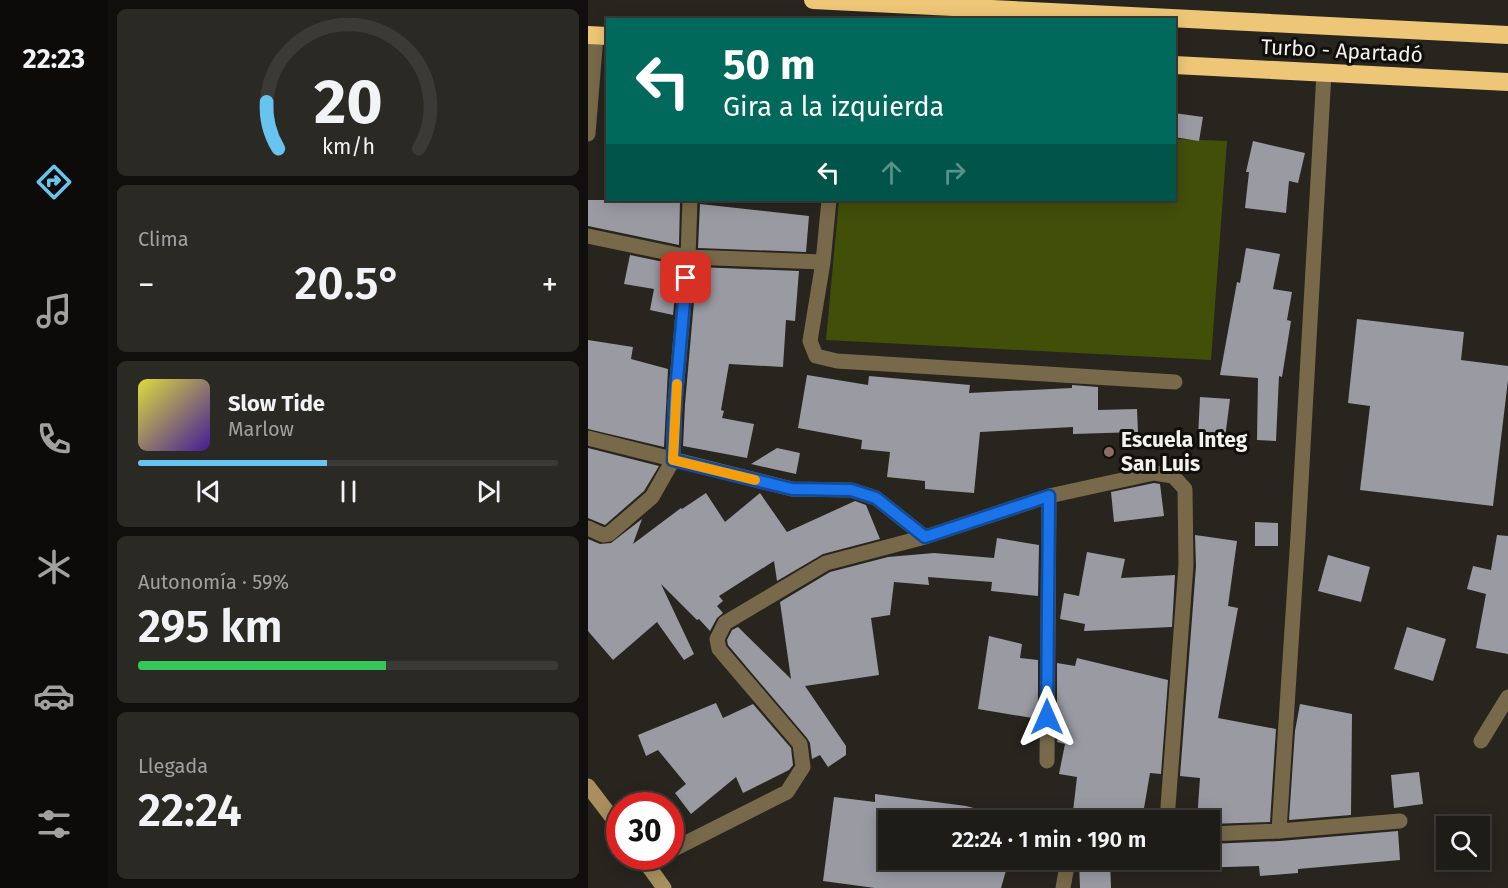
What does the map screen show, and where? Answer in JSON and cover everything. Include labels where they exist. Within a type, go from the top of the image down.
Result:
[{"type":"highway","points":[[813,0],[1170,18]]},
{"type":"highway","points":[[1176,18],[1508,35]]},
{"type":"highway","name":"Turbo - Apartadó","points":[[1176,65],[1508,82]]},
{"type":"street","points":[[588,134],[597,36]]},
{"type":"street","points":[[1279,831],[1299,525],[1324,73]]},
{"type":"street","points":[[588,528],[603,535],[609,534],[652,496],[673,460],[690,201]]},
{"type":"street","points":[[829,201],[823,262],[810,341],[816,356],[837,361],[1175,382]]},
{"type":"street","points":[[588,236],[688,257],[823,262]]},
{"type":"street","points":[[588,438],[792,489],[851,490],[876,498],[925,537]]},
{"type":"street","points":[[684,844],[786,792],[803,767],[800,744],[719,649],[717,639],[725,623],[826,563],[925,537],[1049,496],[1154,473],[1173,476],[1185,489],[1186,565],[1168,810]]},
{"type":"street","points":[[1047,761],[1049,496]]},
{"type":"street","points":[[1481,741],[1508,697]]},
{"type":"street","points":[[588,786],[606,810]]},
{"type":"street","points":[[1220,834],[1400,821]]},
{"type":"street","points":[[655,870],[664,888]]},
{"type":"street","points":[[1063,888],[1066,870]]},
{"type":"green space","points":[[1176,139],[1227,141],[1211,360],[826,340],[839,201],[1176,201]]},
{"type":"building","points":[[1176,113],[1203,117],[1199,141],[1176,137]]},
{"type":"building","points":[[1253,141],[1305,153],[1298,183],[1289,181],[1286,213],[1245,208],[1249,172],[1246,172]]},
{"type":"building","points":[[588,200],[680,201],[679,245],[588,226]]},
{"type":"building","points":[[700,204],[809,216],[806,252],[698,248]]},
{"type":"building","points":[[1246,248],[1280,254],[1273,289],[1292,292],[1287,320],[1291,321],[1282,377],[1279,376],[1276,441],[1257,440],[1258,378],[1220,375],[1237,282],[1240,283]]},
{"type":"building","points":[[630,255],[678,265],[673,315],[650,310],[654,289],[624,284]]},
{"type":"building","points":[[697,267],[799,271],[795,321],[786,320],[783,367],[729,364],[721,410],[724,411],[722,418],[754,424],[747,458],[683,446]]},
{"type":"building","points":[[1357,319],[1464,332],[1461,360],[1508,366],[1493,506],[1360,490],[1370,406],[1348,403]]},
{"type":"building","points":[[588,340],[633,347],[631,359],[668,369],[664,447],[588,429]]},
{"type":"building","points":[[807,375],[868,385],[869,376],[970,385],[969,393],[1072,388],[1072,385],[1098,387],[1098,410],[1137,409],[1138,432],[1073,434],[1073,427],[980,432],[974,493],[925,489],[925,481],[887,477],[890,452],[861,449],[862,440],[798,428]]},
{"type":"building","points":[[1200,397],[1230,399],[1225,438],[1198,437]]},
{"type":"building","points":[[588,448],[659,466],[644,491],[605,525],[588,518]]},
{"type":"building","points":[[777,448],[800,453],[796,474],[751,464]]},
{"type":"building","points":[[1154,483],[1160,484],[1164,516],[1114,522],[1111,492]]},
{"type":"building","points":[[706,493],[725,522],[760,493],[787,532],[855,501],[866,505],[880,539],[823,554],[777,581],[774,561],[719,596],[723,601],[717,606],[723,613],[717,618],[710,631],[661,584],[694,654],[684,660],[657,622],[613,660],[588,631],[588,539],[600,544],[611,543],[642,519],[633,544],[681,508]]},
{"type":"building","points":[[1255,522],[1278,523],[1278,546],[1255,546]]},
{"type":"building","points":[[1195,535],[1237,541],[1228,606],[1238,608],[1218,718],[1276,729],[1270,822],[1220,824],[1220,810],[1198,810],[1200,778],[1180,776],[1196,566]]},
{"type":"building","points":[[1497,535],[1508,536],[1508,654],[1476,648],[1486,594],[1467,589],[1473,566],[1491,570]]},
{"type":"building","points":[[997,538],[1039,545],[1038,596],[991,591],[992,582],[928,577],[929,585],[894,582],[890,615],[871,618],[879,675],[805,686],[846,746],[846,755],[828,767],[820,755],[812,759],[807,738],[728,645],[727,640],[732,630],[738,627],[791,679],[780,602],[830,572],[888,557],[934,553],[994,558]]},
{"type":"building","points":[[1087,552],[1125,559],[1121,578],[1175,575],[1172,627],[1084,631],[1085,624],[1060,619],[1064,593],[1079,596]]},
{"type":"building","points":[[1328,555],[1370,567],[1361,602],[1318,591]]},
{"type":"building","points":[[1407,627],[1446,639],[1433,681],[1394,669]]},
{"type":"building","points":[[989,636],[1022,644],[1020,658],[1038,660],[1038,719],[978,709]]},
{"type":"building","points":[[1077,658],[1168,680],[1161,774],[1150,773],[1144,810],[1073,810],[1077,777],[1059,774],[1065,744],[1057,742],[1061,722],[1057,722],[1057,663],[1075,666]]},
{"type":"building","points":[[716,703],[723,718],[753,704],[791,748],[793,765],[789,770],[743,793],[736,777],[691,814],[684,805],[684,792],[676,792],[686,784],[658,750],[646,756],[638,735]]},
{"type":"building","points":[[1300,704],[1352,714],[1351,815],[1289,820],[1295,731]]},
{"type":"building","points":[[1419,772],[1423,804],[1394,808],[1391,775]]},
{"type":"building","points":[[875,794],[981,810],[878,810],[878,870],[1006,870],[1001,888],[875,888],[823,881],[834,797],[875,802]]},
{"type":"building","points":[[1398,831],[1400,860],[1298,869],[1298,873],[1260,876],[1259,866],[1220,867],[1220,844]]},
{"type":"building","points":[[1079,870],[1110,870],[1111,888],[1080,888]]},
{"type":"slow traffic","points":[[677,384],[673,460],[755,480]]},
{"type":"place","name":"Escuela Integ San Luis","points":[[1109,452]]},
{"type":"route","points":[[686,278],[675,403],[673,460],[792,489],[851,490],[876,498],[925,537],[1049,496],[1047,717]]}]
